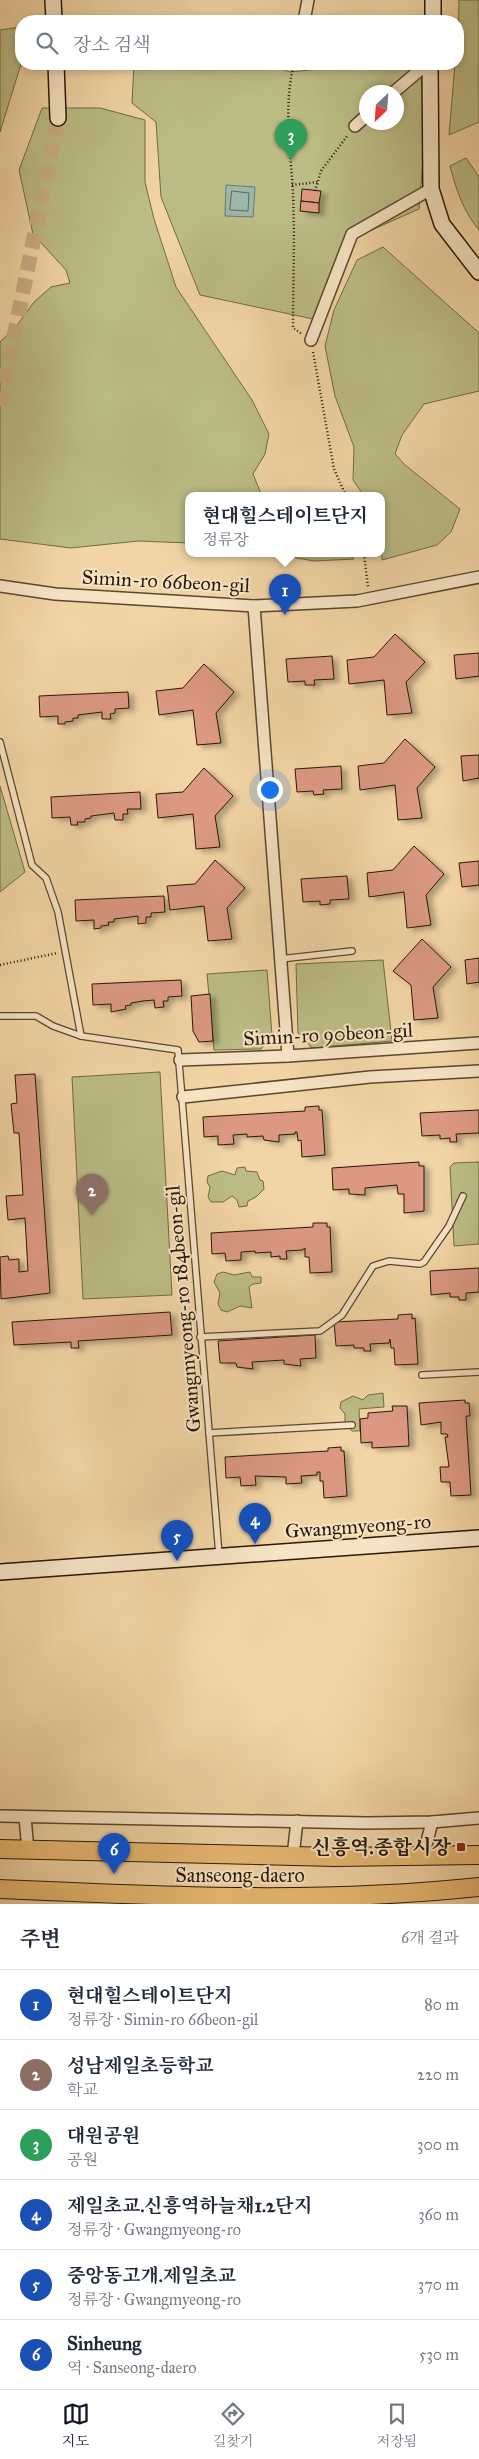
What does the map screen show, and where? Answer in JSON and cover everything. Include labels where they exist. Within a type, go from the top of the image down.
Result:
[{"type":"main road","points":[[53,0],[54,15]]},
{"type":"main road","points":[[432,15],[433,0]]},
{"type":"main road","points":[[56,70],[58,118]]},
{"type":"main road","points":[[428,70],[431,189],[442,224],[479,272]]},
{"type":"main road","name":"Gwangmyeong-ro","points":[[0,1572],[479,1538]]},
{"type":"main road","name":"Sanseong-daero","points":[[0,1849],[293,1856],[479,1854]]},
{"type":"main road","name":"Sanseong-daero","points":[[0,1889],[236,1902],[328,1900],[479,1888]]},
{"type":"street","points":[[305,15],[308,0]]},
{"type":"street","points":[[402,85],[421,70]]},
{"type":"street","points":[[355,126],[359,122]]},
{"type":"street","points":[[311,340],[352,234],[431,189]]},
{"type":"street","name":"Simin-ro 66beon-gil","points":[[0,586],[55,594],[254,606],[369,598],[479,578]]},
{"type":"street","points":[[254,606],[288,1056]]},
{"type":"street","name":"Simin-ro 90beon-gil","points":[[180,1060],[288,1056],[479,1043]]},
{"type":"street","points":[[183,1097],[370,1077],[479,1070]]},
{"type":"street","points":[[0,1816],[367,1823],[432,1822],[479,1818]]},
{"type":"street","points":[[25,1817],[28,1850]]},
{"type":"street","points":[[293,1856],[297,1821]]},
{"type":"street","points":[[423,1856],[432,1822]]},
{"type":"lane","points":[[0,742],[32,865],[46,878],[58,912],[81,1036]]},
{"type":"lane","points":[[280,959],[352,951]]},
{"type":"lane","points":[[0,1016],[36,1016],[54,1026],[81,1036],[178,1050],[180,1060]]},
{"type":"lane","name":"Gwangmyeong-ro 184beon-gil","points":[[180,1060],[200,1337],[219,1556]]},
{"type":"lane","points":[[200,1337],[312,1332],[328,1327],[350,1305],[373,1266],[380,1262],[420,1264],[424,1262],[449,1226],[463,1196]]},
{"type":"lane","points":[[422,1375],[479,1372]]},
{"type":"lane","points":[[209,1433],[352,1424]]},
{"type":"path","points":[[293,70],[290,88],[293,328]]},
{"type":"path","points":[[315,191],[321,171],[355,126]]},
{"type":"path","points":[[292,185],[318,182]]},
{"type":"path","points":[[311,340],[334,469],[344,492]]},
{"type":"path","points":[[364,557],[369,598]]},
{"type":"path","points":[[0,965],[66,952]]},
{"type":"green space","points":[[459,0],[479,0],[479,122],[449,135],[454,70],[464,70],[464,15],[459,15]]},
{"type":"green space","points":[[15,28],[15,70],[19,70],[0,132],[0,30]]},
{"type":"green space","points":[[134,70],[284,70],[290,72],[310,70],[431,70],[419,209],[356,237],[313,319],[200,295],[161,197],[156,122],[132,103]]},
{"type":"green space","points":[[42,108],[100,108],[145,120],[145,182],[154,219],[176,287],[252,400],[269,434],[265,454],[253,474],[260,492],[185,492],[185,543],[138,541],[71,548],[0,539],[0,342],[15,328],[34,302],[51,287],[70,283],[66,270],[33,234],[19,170]]},
{"type":"green space","points":[[466,158],[479,177],[479,230],[473,223],[461,200],[450,166]]},
{"type":"green space","points":[[383,247],[479,333],[479,391],[424,404],[402,435],[395,454],[405,465],[460,509],[451,532],[437,545],[382,560],[382,557],[385,557],[385,492],[361,492],[353,480],[354,447],[335,396],[325,346],[334,310],[357,260]]},
{"type":"green space","points":[[291,557],[352,557],[354,559],[314,561]]},
{"type":"green space","points":[[0,786],[25,872],[0,892]]},
{"type":"green space","points":[[383,960],[392,1041],[312,1048],[298,1033],[296,964]]},
{"type":"green space","points":[[267,970],[272,1035],[261,1049],[214,1050],[207,974]]},
{"type":"green space","points":[[160,1072],[172,1295],[83,1299],[72,1077]]},
{"type":"green space","points":[[479,1162],[479,1244],[454,1246],[450,1167],[454,1163]]},
{"type":"green space","points":[[245,1167],[246,1171],[257,1172],[260,1180],[263,1181],[264,1189],[256,1197],[248,1201],[247,1206],[239,1207],[237,1200],[232,1196],[223,1202],[211,1202],[208,1197],[210,1187],[207,1182],[208,1176],[222,1171],[235,1175],[237,1168]]},
{"type":"green space","points":[[223,1272],[234,1275],[250,1272],[252,1277],[261,1277],[261,1283],[253,1284],[249,1287],[252,1308],[240,1306],[227,1312],[221,1310],[218,1304],[220,1293],[214,1282],[217,1274]]},
{"type":"green space","points":[[383,1393],[384,1407],[359,1409],[360,1431],[352,1431],[345,1422],[345,1414],[340,1408],[341,1402],[353,1396],[363,1400],[368,1395]]},
{"type":"water","points":[[226,185],[255,187],[253,217],[225,216]]},
{"type":"building","points":[[302,189],[321,191],[319,203],[301,201]]},
{"type":"building","points":[[301,201],[319,203],[319,213],[300,211]]},
{"type":"building","points":[[395,634],[425,662],[406,682],[412,713],[387,715],[384,680],[349,684],[347,660],[374,657]]},
{"type":"building","points":[[479,653],[479,676],[456,679],[454,655]]},
{"type":"building","points":[[332,656],[334,679],[314,680],[315,685],[305,685],[305,681],[288,682],[286,659]]},
{"type":"building","points":[[204,664],[234,692],[216,713],[221,743],[197,745],[193,710],[159,715],[156,691],[183,688]]},
{"type":"building","points":[[128,692],[129,708],[115,709],[115,713],[110,714],[111,719],[102,719],[102,712],[78,715],[78,718],[73,718],[73,721],[65,722],[65,724],[58,724],[58,716],[40,717],[39,696]]},
{"type":"building","points":[[405,739],[435,767],[417,788],[422,818],[398,820],[395,785],[360,790],[358,766],[384,763]]},
{"type":"building","points":[[479,755],[479,778],[463,781],[461,756]]},
{"type":"building","points":[[341,766],[342,789],[323,790],[324,794],[314,795],[313,791],[297,792],[295,769]]},
{"type":"building","points":[[204,768],[233,796],[215,816],[220,847],[196,849],[193,814],[158,818],[156,794],[183,792]]},
{"type":"building","points":[[140,792],[141,809],[127,809],[128,814],[123,814],[123,820],[115,820],[114,813],[91,816],[91,818],[85,819],[85,822],[77,822],[78,825],[71,825],[70,817],[52,818],[51,797]]},
{"type":"building","points":[[414,846],[444,874],[426,895],[431,925],[407,928],[404,892],[369,897],[367,873],[393,870]]},
{"type":"building","points":[[215,860],[245,888],[227,908],[232,939],[208,941],[204,906],[170,910],[167,886],[195,884]]},
{"type":"building","points":[[479,861],[479,885],[462,887],[459,863]]},
{"type":"building","points":[[347,876],[349,899],[330,900],[330,904],[320,905],[320,901],[303,902],[301,879]]},
{"type":"building","points":[[164,896],[165,912],[151,913],[151,917],[146,917],[146,923],[138,924],[138,916],[114,919],[114,922],[108,922],[109,925],[94,929],[94,920],[76,921],[75,900]]},
{"type":"building","points":[[422,939],[451,967],[433,987],[438,1018],[414,1020],[411,985],[393,971]]},
{"type":"building","points":[[479,958],[479,982],[467,984],[465,960]]},
{"type":"building","points":[[181,980],[182,996],[168,997],[168,1001],[163,1001],[164,1007],[155,1008],[154,1000],[131,1003],[131,1005],[125,1006],[126,1009],[111,1012],[111,1004],[93,1005],[92,984]]},
{"type":"building","points":[[210,994],[213,1041],[199,1042],[193,1031],[191,996]]},
{"type":"building","points":[[35,1074],[50,1293],[1,1299],[0,1257],[8,1256],[9,1260],[19,1259],[19,1272],[28,1271],[25,1218],[8,1220],[6,1196],[23,1195],[19,1133],[14,1133],[11,1104],[17,1103],[15,1075]]},
{"type":"building","points":[[319,1106],[319,1110],[322,1110],[325,1155],[302,1157],[301,1140],[298,1141],[297,1132],[295,1134],[279,1135],[279,1142],[264,1140],[263,1136],[247,1137],[247,1134],[233,1135],[234,1144],[218,1145],[218,1136],[204,1137],[203,1117],[305,1111],[305,1107]]},
{"type":"building","points":[[479,1110],[479,1133],[456,1134],[457,1142],[450,1142],[450,1138],[440,1139],[440,1135],[422,1136],[420,1113]]},
{"type":"building","points":[[419,1162],[419,1166],[424,1166],[424,1211],[404,1213],[404,1194],[398,1194],[397,1185],[365,1188],[365,1195],[349,1194],[349,1189],[333,1190],[332,1168]]},
{"type":"building","points":[[313,1223],[327,1223],[327,1227],[330,1227],[332,1272],[310,1273],[309,1257],[305,1257],[305,1248],[302,1250],[286,1251],[287,1259],[280,1259],[280,1256],[271,1257],[271,1252],[255,1253],[255,1251],[241,1252],[241,1260],[226,1261],[225,1253],[212,1254],[211,1233],[313,1227]]},
{"type":"building","points":[[479,1268],[479,1292],[466,1293],[466,1300],[459,1300],[459,1297],[450,1297],[450,1293],[431,1295],[430,1271]]},
{"type":"building","points":[[170,1312],[172,1335],[78,1341],[79,1348],[71,1348],[71,1342],[14,1345],[12,1322]]},
{"type":"building","points":[[412,1314],[412,1319],[415,1318],[418,1364],[395,1365],[394,1348],[391,1348],[390,1339],[389,1343],[370,1344],[371,1351],[364,1351],[364,1348],[354,1348],[354,1345],[336,1346],[334,1322],[398,1319],[398,1315]]},
{"type":"building","points":[[315,1335],[316,1358],[300,1359],[301,1366],[284,1364],[284,1360],[252,1362],[253,1369],[237,1367],[236,1363],[220,1363],[218,1341]]},
{"type":"building","points":[[465,1400],[465,1403],[469,1403],[470,1416],[466,1416],[471,1495],[451,1496],[450,1482],[441,1482],[440,1467],[449,1467],[445,1437],[448,1437],[447,1434],[441,1434],[441,1422],[421,1425],[419,1403]]},
{"type":"building","points":[[392,1406],[407,1406],[409,1446],[372,1448],[372,1442],[361,1443],[360,1419],[368,1418],[368,1413],[393,1411]]},
{"type":"building","points":[[341,1447],[341,1451],[344,1451],[347,1496],[324,1498],[323,1481],[320,1481],[320,1472],[317,1472],[317,1475],[301,1476],[302,1483],[286,1484],[286,1477],[255,1476],[256,1485],[241,1486],[240,1477],[226,1478],[225,1457],[328,1451],[328,1448]]},
{"type":"tunnel","points":[[0,406],[58,118]]},
{"type":"place","name":"대원공원","points":[[291,160]]},
{"type":"place","name":"현대힐스테이트단지","points":[[285,615]]},
{"type":"place","name":"성남제일초등학교","points":[[92,1215]]},
{"type":"place","name":"제일초교.신흥역하늘채1.2단지","points":[[255,1544]]},
{"type":"place","name":"중앙동고개.제일초교","points":[[177,1561]]},
{"type":"place","name":"신흥역.종합시장","points":[[461,1847]]},
{"type":"place","name":"Sinheung","points":[[114,1874]]}]
